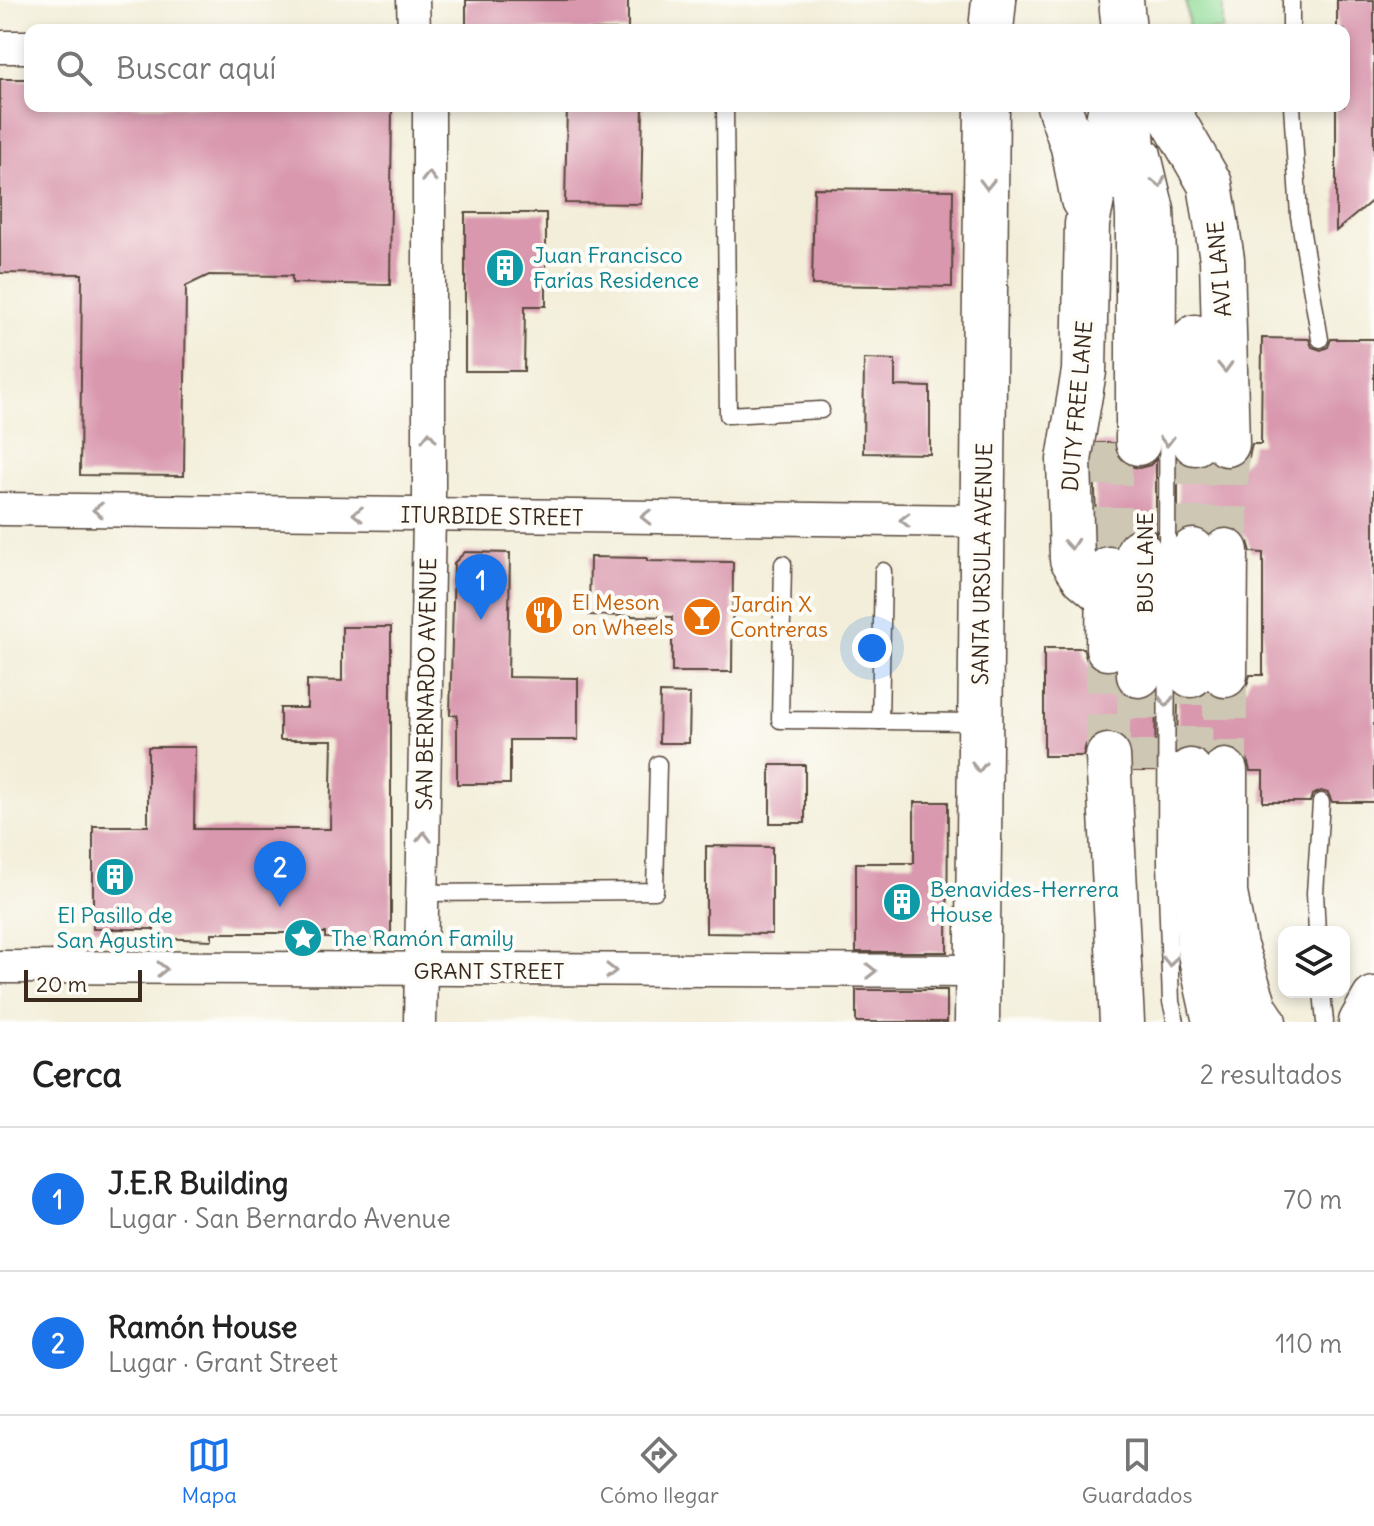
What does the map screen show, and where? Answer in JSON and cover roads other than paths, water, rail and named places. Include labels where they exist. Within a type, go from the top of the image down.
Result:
[{"type":"main road","points":[[992,24],[994,0]]},
{"type":"main road","points":[[1121,0],[1123,24]]},
{"type":"main road","name":"SANTA URSULA AVENUE","points":[[977,1022],[987,112]]},
{"type":"main road","points":[[1061,112],[1073,147],[1087,224]]},
{"type":"main road","name":"DUTY FREE LANE","points":[[1109,598],[1084,577],[1072,559],[1070,449],[1084,371],[1087,224],[1110,112]]},
{"type":"main road","points":[[1119,112],[1110,222],[1124,443],[1138,217],[1130,112]]},
{"type":"main road","name":"AVI LANE","points":[[1156,112],[1187,186],[1196,250],[1211,444],[1222,259],[1210,184],[1168,112]]},
{"type":"main road","points":[[1124,551],[1123,662],[1109,598],[1124,551]]},
{"type":"main road","points":[[1208,675],[1210,551]]},
{"type":"main road","points":[[1119,1009],[1124,763],[1138,949],[1148,1022]]},
{"type":"main road","points":[[1215,1022],[1199,949],[1208,771],[1235,946],[1256,1010],[1264,1022]]},
{"type":"main road","points":[[1361,1022],[1374,999]]},
{"type":"street","points":[[413,0],[414,24]]},
{"type":"street","points":[[0,47],[24,47]]},
{"type":"street","name":"SAN BERNARDO AVENUE","points":[[420,1022],[429,515],[429,112]]},
{"type":"street","name":"ITURBIDE STREET","points":[[0,509],[983,521]]},
{"type":"street","name":"GRANT STREET","points":[[0,967],[977,971]]},
{"type":"lane","points":[[1291,0],[1291,24]]},
{"type":"lane","points":[[725,112],[728,415],[821,410]]},
{"type":"lane","name":"BUS LANE","points":[[1142,112],[1166,209],[1168,255],[1166,864],[1171,1002],[1176,1022]]},
{"type":"lane","points":[[1292,112],[1299,216],[1320,339]]},
{"type":"lane","points":[[783,564],[780,720],[979,722]]},
{"type":"lane","points":[[880,721],[883,571]]},
{"type":"lane","points":[[423,893],[655,891],[658,764]]},
{"type":"lane","points":[[1317,926],[1315,893],[1321,802]]},
{"type":"lane","points":[[1323,998],[1325,1022]]},
{"type":"tunnel","points":[[1110,443],[1110,551]]},
{"type":"tunnel","points":[[1193,551],[1195,443]]},
{"type":"tunnel","points":[[1226,551],[1227,444]]},
{"type":"tunnel","points":[[1108,648],[1108,756]]},
{"type":"tunnel","points":[[1139,675],[1139,771]]},
{"type":"tunnel","points":[[1190,771],[1191,675]]},
{"type":"tunnel","points":[[1225,675],[1225,771]]},
{"type":"place","name":"Juan Francisco Farías Residence","points":[[505,268]]},
{"type":"place","name":"El Meson on Wheels","points":[[544,615]]},
{"type":"place","name":"Jardin X Contreras","points":[[702,617]]},
{"type":"place","name":"J.E.R Building","points":[[481,620]]},
{"type":"place","name":"El Pasillo de San Agustin","points":[[115,877]]},
{"type":"place","name":"Benavides-Herrera House","points":[[902,902]]},
{"type":"place","name":"Ramón House","points":[[280,907]]},
{"type":"place","name":"The Ramón Family","points":[[303,938]]}]
